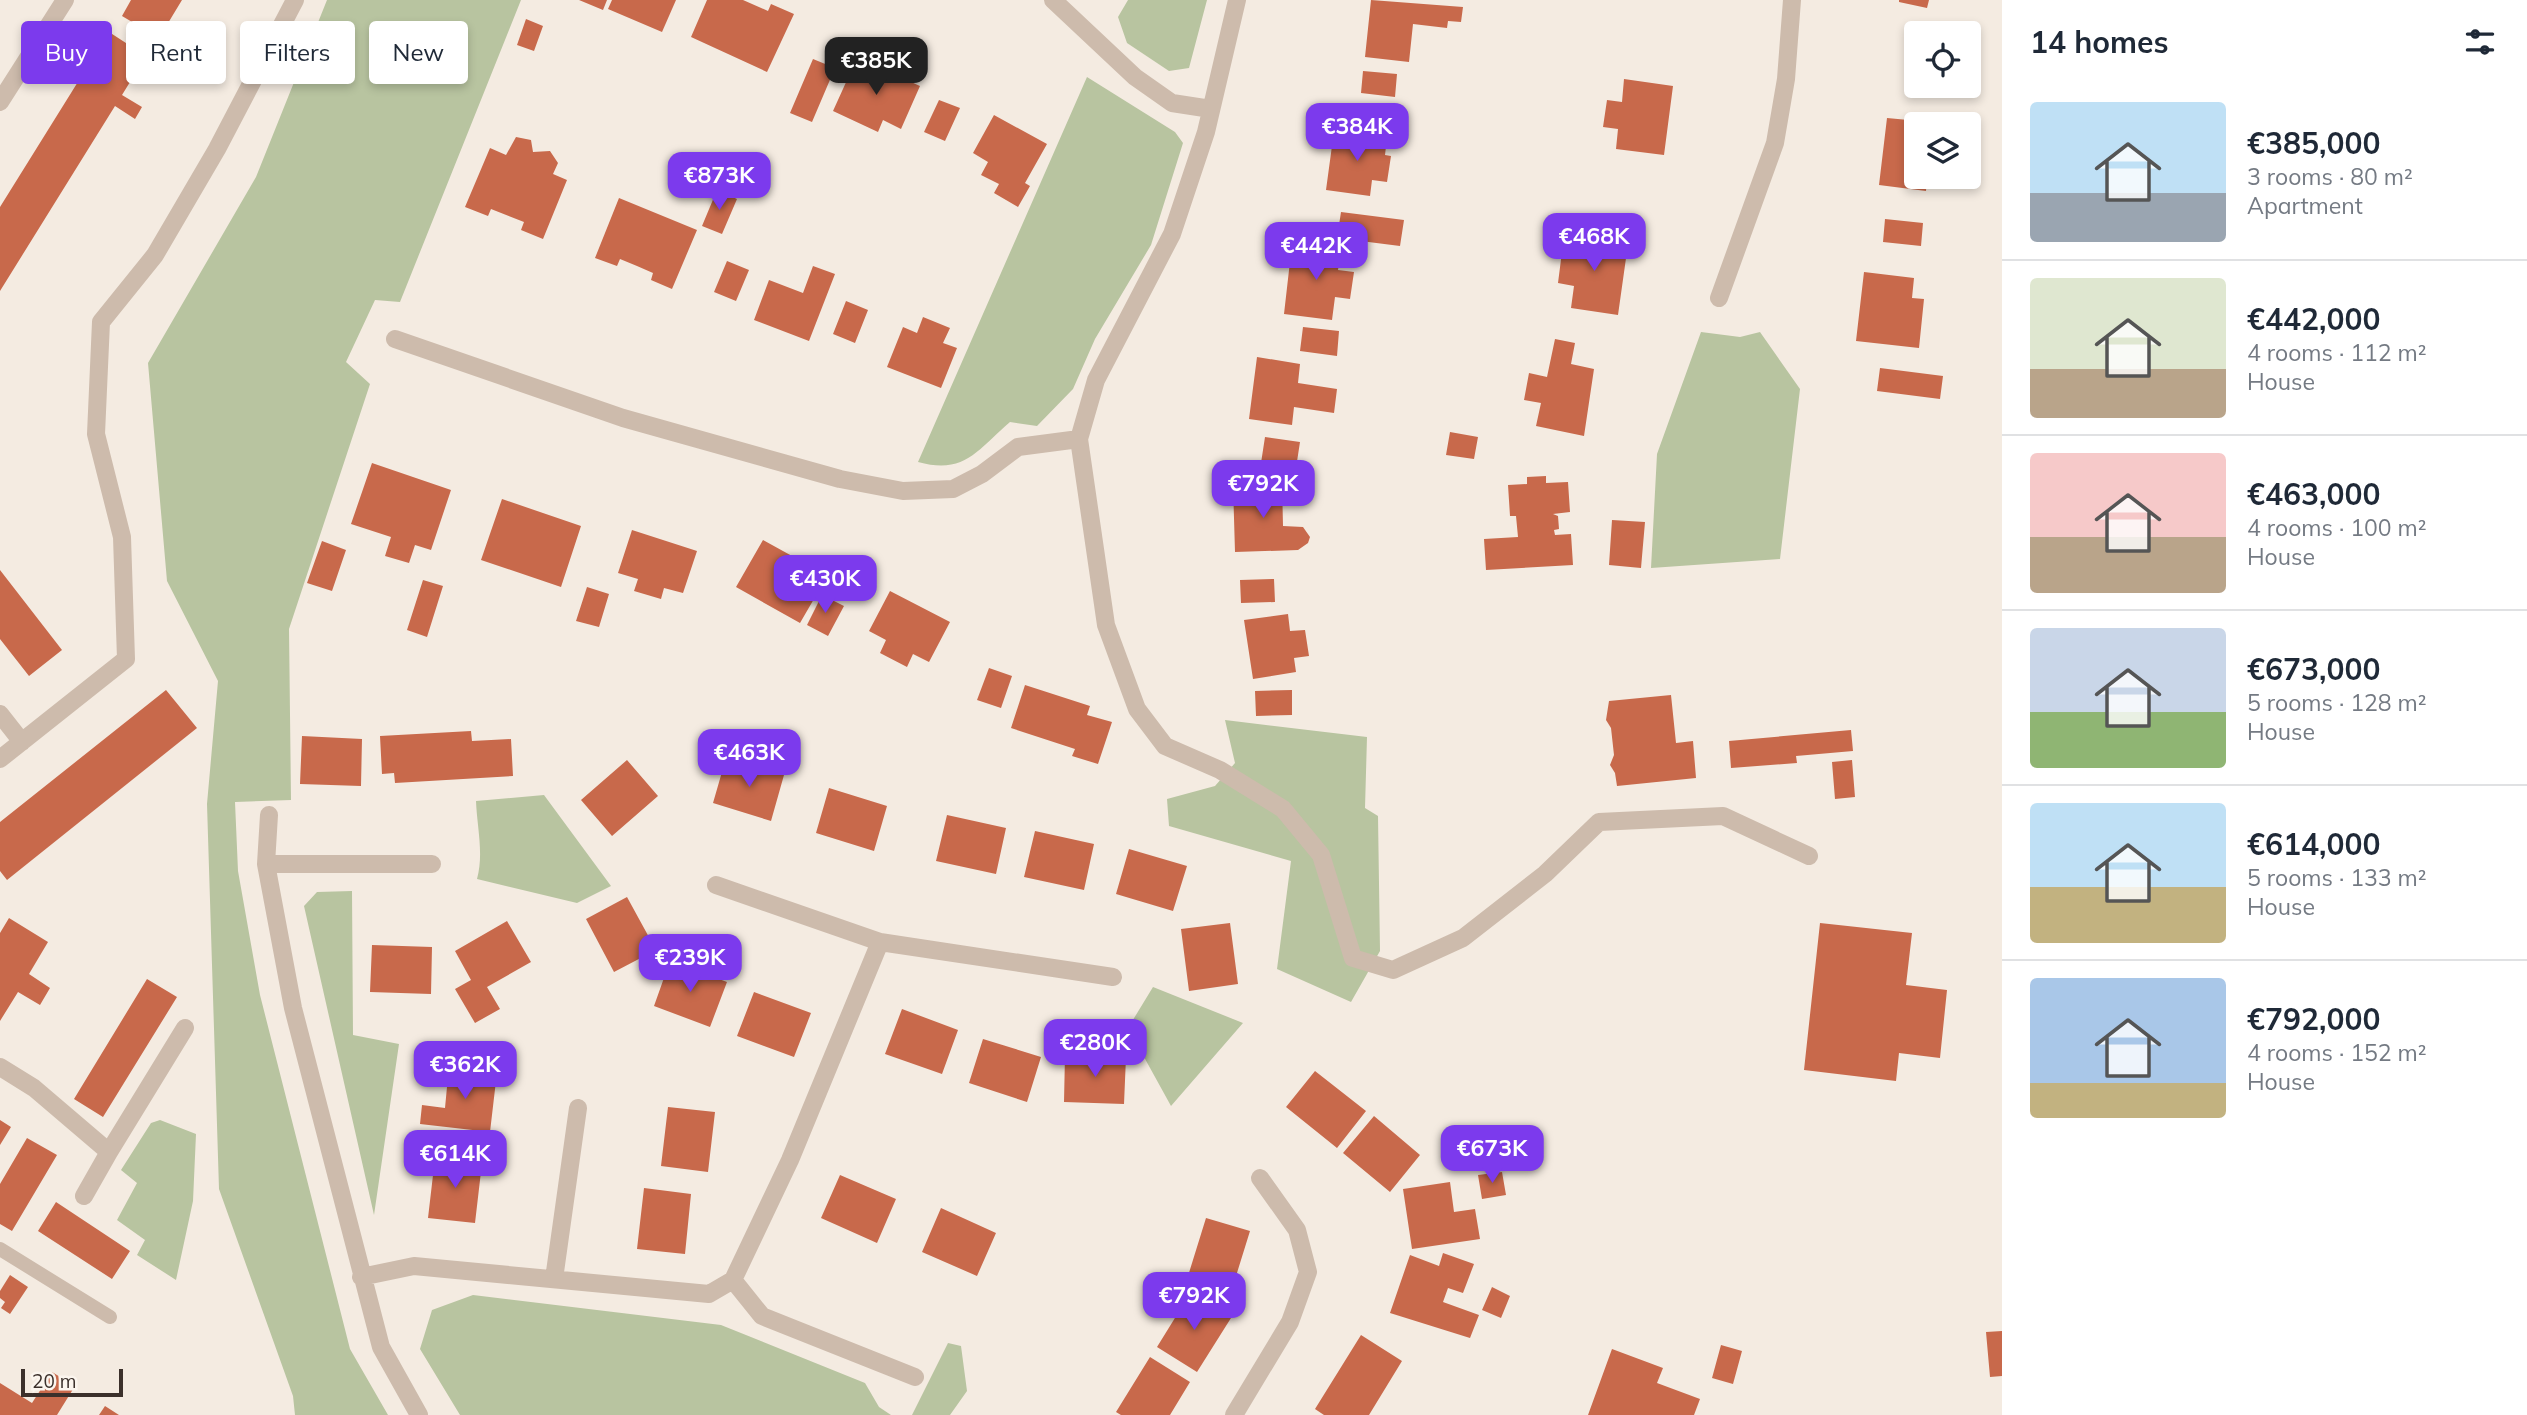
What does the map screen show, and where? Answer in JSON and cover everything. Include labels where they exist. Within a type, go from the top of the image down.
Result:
[{"type":"street","points":[[0,102],[65,0]]},
{"type":"street","points":[[0,759],[127,659],[122,537],[96,435],[101,322],[155,255],[217,149],[295,0]]},
{"type":"street","points":[[1053,0],[1135,77],[1172,103],[1211,109]]},
{"type":"street","points":[[1237,0],[1211,109],[1172,234],[1096,380],[1079,439],[1106,625],[1137,709],[1165,747],[1220,770],[1283,809],[1321,855],[1353,958],[1394,970],[1462,938],[1545,874],[1599,822],[1723,816],[1809,856]]},
{"type":"street","points":[[1719,298],[1776,144],[1786,79],[1792,0]]},
{"type":"street","points":[[395,339],[623,418],[840,479],[903,491],[953,488],[982,474],[1018,447],[1079,439]]},
{"type":"street","points":[[0,714],[22,742]]},
{"type":"street","points":[[269,814],[266,864],[293,1008],[381,1347],[419,1415]]},
{"type":"street","points":[[266,864],[432,864]]},
{"type":"street","points":[[716,885],[880,942],[1113,977]]},
{"type":"street","points":[[361,1278],[414,1266],[709,1294],[733,1280],[790,1160],[880,942]]},
{"type":"street","points":[[84,1196],[184,1028]]},
{"type":"street","points":[[0,1067],[34,1088],[109,1152]]},
{"type":"street","points":[[554,1279],[578,1108]]},
{"type":"street","points":[[1234,1415],[1290,1322],[1308,1272],[1297,1230],[1260,1178]]},
{"type":"street","points":[[733,1280],[762,1316],[915,1377]]},
{"type":"lane","points":[[0,1249],[110,1318]]},
{"type":"green space","points":[[327,0],[521,0],[400,302],[375,300],[346,362],[370,384],[289,629],[291,800],[235,802],[238,871],[260,995],[350,1349],[388,1415],[295,1415],[293,1396],[219,1189],[207,804],[218,681],[167,581],[148,363],[256,177],[293,84],[355,84],[355,21],[319,21]]},
{"type":"green space","points":[[1128,0],[1207,0],[1189,68],[1169,71],[1127,43],[1118,17]]},
{"type":"green space","points":[[1087,77],[1175,132],[1183,143],[1151,245],[1095,339],[1073,389],[1037,426],[1010,422],[979,450],[959,462],[934,465],[918,462]]},
{"type":"green space","points":[[1701,332],[1740,337],[1760,332],[1800,389],[1780,559],[1651,568],[1657,454]]},
{"type":"green space","points":[[1225,720],[1367,737],[1365,808],[1378,816],[1380,951],[1351,1002],[1277,969],[1291,861],[1169,826],[1167,799],[1215,786],[1235,763]]},
{"type":"green space","points":[[544,795],[611,886],[577,903],[477,879],[480,850],[476,801]]},
{"type":"green space","points":[[352,891],[353,1035],[399,1044],[374,1215],[304,906],[317,892]]},
{"type":"green space","points":[[1153,987],[1243,1023],[1171,1106],[1128,1028]]},
{"type":"green space","points":[[160,1120],[196,1134],[193,1201],[176,1280],[137,1255],[145,1240],[117,1220],[137,1183],[121,1170],[151,1123]]},
{"type":"green space","points":[[473,1295],[721,1325],[865,1383],[879,1407],[891,1415],[460,1415],[420,1349],[432,1310]]},
{"type":"green space","points":[[948,1343],[961,1346],[967,1391],[950,1415],[912,1415]]},
{"type":"building","points":[[131,0],[182,0],[169,21],[130,21],[122,16]]},
{"type":"building","points":[[579,0],[607,0],[603,10]]},
{"type":"building","points":[[612,0],[676,0],[662,32],[608,9]]},
{"type":"building","points":[[707,0],[743,0],[768,11],[771,4],[794,14],[767,72],[691,37]]},
{"type":"building","points":[[1371,0],[1463,7],[1461,22],[1448,21],[1447,28],[1413,24],[1409,62],[1365,57]]},
{"type":"building","points":[[1899,0],[1929,0],[1927,8]]},
{"type":"building","points":[[526,19],[543,26],[534,51],[517,45]]},
{"type":"building","points":[[112,34],[126,43],[126,84],[129,84],[122,95],[142,107],[135,119],[115,106],[0,291],[0,207],[77,84],[112,84]]},
{"type":"building","points":[[857,58],[920,86],[901,129],[883,120],[878,132],[833,111]]},
{"type":"building","points":[[813,59],[835,68],[812,122],[790,113]]},
{"type":"building","points":[[1363,71],[1397,74],[1395,97],[1361,93]]},
{"type":"building","points":[[1624,79],[1673,86],[1664,155],[1616,149],[1618,129],[1603,127],[1607,100],[1622,102]]},
{"type":"building","points":[[939,100],[960,108],[945,141],[924,132]]},
{"type":"building","points":[[994,115],[1047,144],[1025,183],[1030,186],[1018,207],[994,193],[999,184],[981,175],[988,162],[973,153]]},
{"type":"building","points":[[1887,118],[1904,120],[1904,188],[1879,185]]},
{"type":"building","points":[[1334,131],[1387,138],[1385,155],[1391,156],[1387,182],[1372,180],[1370,196],[1326,190]]},
{"type":"building","points":[[516,137],[531,140],[533,152],[550,151],[558,163],[553,174],[567,180],[543,239],[521,230],[524,222],[491,209],[488,216],[465,207],[490,148],[506,155]]},
{"type":"building","points":[[717,190],[737,199],[722,234],[702,226]]},
{"type":"building","points":[[619,198],[697,230],[672,289],[651,280],[653,273],[620,259],[617,266],[595,258]]},
{"type":"building","points":[[1341,212],[1404,220],[1400,246],[1337,238]]},
{"type":"building","points":[[1885,219],[1923,223],[1921,246],[1883,242]]},
{"type":"building","points":[[1564,236],[1628,244],[1618,315],[1571,308],[1574,286],[1558,283]]},
{"type":"building","points":[[1292,244],[1341,250],[1338,270],[1354,272],[1350,299],[1335,297],[1332,320],[1284,314]]},
{"type":"building","points":[[727,261],[749,270],[736,301],[714,292]]},
{"type":"building","points":[[813,266],[835,274],[809,341],[754,320],[769,280],[803,293]]},
{"type":"building","points":[[1864,272],[1914,278],[1912,298],[1924,299],[1919,348],[1856,341]]},
{"type":"building","points":[[846,301],[868,310],[855,343],[833,334]]},
{"type":"building","points":[[923,317],[950,328],[943,343],[957,348],[941,388],[887,367],[903,327],[917,333]]},
{"type":"building","points":[[1303,327],[1339,331],[1337,356],[1300,351]]},
{"type":"building","points":[[1555,339],[1575,343],[1571,364],[1594,369],[1584,436],[1536,426],[1541,403],[1524,400],[1529,373],[1547,377]]},
{"type":"building","points":[[1257,357],[1300,364],[1298,383],[1337,389],[1334,413],[1294,407],[1292,425],[1249,419]]},
{"type":"building","points":[[1880,368],[1943,376],[1940,399],[1877,391]]},
{"type":"building","points":[[1450,432],[1478,437],[1474,459],[1446,455]]},
{"type":"building","points":[[1265,437],[1300,442],[1296,468],[1261,463]]},
{"type":"building","points":[[372,463],[451,490],[431,550],[415,545],[409,563],[385,556],[391,537],[351,524]]},
{"type":"building","points":[[1546,476],[1546,483],[1568,482],[1570,512],[1553,514],[1558,516],[1559,529],[1554,530],[1555,535],[1571,534],[1573,565],[1486,570],[1484,539],[1518,537],[1516,516],[1510,516],[1508,485],[1527,484],[1527,477]]},
{"type":"building","points":[[1282,483],[1283,526],[1303,527],[1310,537],[1308,543],[1298,550],[1235,552],[1233,484]]},
{"type":"building","points":[[502,499],[581,526],[561,587],[481,560]]},
{"type":"building","points":[[1612,520],[1645,522],[1641,568],[1609,565]]},
{"type":"building","points":[[632,530],[697,551],[683,593],[664,588],[661,599],[634,591],[638,579],[618,573]]},
{"type":"building","points":[[763,540],[792,556],[783,573],[818,592],[800,623],[736,587]]},
{"type":"building","points":[[322,541],[346,550],[332,591],[307,583]]},
{"type":"building","points":[[0,570],[62,650],[29,676],[0,639]]},
{"type":"building","points":[[1274,579],[1275,602],[1241,603],[1240,580]]},
{"type":"building","points":[[423,580],[443,586],[427,637],[407,630]]},
{"type":"building","points":[[587,587],[609,594],[599,627],[576,621]]},
{"type":"building","points":[[890,591],[950,622],[929,662],[913,654],[907,667],[880,653],[886,640],[869,631]]},
{"type":"building","points":[[822,595],[844,606],[828,636],[807,625]]},
{"type":"building","points":[[1288,614],[1290,631],[1305,630],[1309,656],[1294,658],[1296,672],[1253,679],[1244,620]]},
{"type":"building","points":[[989,668],[1012,676],[1001,708],[977,700]]},
{"type":"building","points":[[1025,685],[1090,706],[1087,715],[1112,722],[1098,764],[1072,756],[1075,749],[1011,728]]},
{"type":"building","points":[[166,690],[197,728],[7,880],[0,871],[0,822]]},
{"type":"building","points":[[1292,690],[1292,715],[1256,716],[1255,691]]},
{"type":"building","points":[[1671,695],[1676,743],[1693,741],[1696,778],[1617,786],[1615,773],[1610,765],[1614,755],[1611,728],[1606,720],[1609,701]]},
{"type":"building","points":[[1851,730],[1853,751],[1796,756],[1797,763],[1731,768],[1729,741]]},
{"type":"building","points":[[471,731],[472,741],[511,739],[513,776],[395,783],[394,773],[382,774],[380,736]]},
{"type":"building","points":[[302,736],[362,739],[361,786],[300,784]]},
{"type":"building","points":[[726,758],[784,775],[771,821],[713,803]]},
{"type":"building","points":[[627,760],[658,796],[612,836],[581,800]]},
{"type":"building","points":[[1852,760],[1855,797],[1835,799],[1832,762]]},
{"type":"building","points":[[829,788],[887,806],[874,851],[816,833]]},
{"type":"building","points":[[947,815],[1006,828],[996,874],[936,861]]},
{"type":"building","points":[[1035,831],[1094,844],[1084,890],[1024,877]]},
{"type":"building","points":[[1129,849],[1187,866],[1173,911],[1116,894]]},
{"type":"building","points":[[627,897],[656,950],[614,972],[586,919]]},
{"type":"building","points":[[9,918],[48,942],[29,974],[50,988],[40,1005],[18,992],[0,1021],[0,933]]},
{"type":"building","points":[[507,921],[531,962],[487,987],[500,1009],[475,1023],[455,989],[471,980],[455,951]]},
{"type":"building","points":[[1230,923],[1238,984],[1189,991],[1181,929]]},
{"type":"building","points":[[1820,923],[1912,933],[1906,985],[1947,990],[1940,1058],[1899,1053],[1896,1081],[1804,1070]]},
{"type":"building","points":[[372,945],[432,947],[431,994],[370,992]]},
{"type":"building","points":[[670,961],[727,982],[710,1027],[654,1006]]},
{"type":"building","points":[[147,979],[177,997],[103,1117],[74,1099]]},
{"type":"building","points":[[754,992],[811,1013],[794,1057],[737,1036]]},
{"type":"building","points":[[902,1009],[958,1030],[942,1074],[885,1054]]},
{"type":"building","points":[[983,1039],[1041,1057],[1027,1102],[969,1083]]},
{"type":"building","points":[[1065,1055],[1126,1057],[1124,1104],[1064,1102]]},
{"type":"building","points":[[449,1066],[497,1072],[490,1132],[420,1124],[422,1105],[445,1108]]},
{"type":"building","points":[[1315,1071],[1366,1111],[1337,1148],[1286,1107]]},
{"type":"building","points":[[668,1107],[715,1112],[708,1172],[661,1166]]},
{"type":"building","points":[[1374,1116],[1420,1155],[1390,1192],[1343,1153]]},
{"type":"building","points":[[0,1120],[11,1127],[0,1145]]},
{"type":"building","points":[[27,1138],[57,1155],[12,1231],[0,1224],[0,1184]]},
{"type":"building","points":[[435,1158],[482,1163],[475,1223],[428,1218]]},
{"type":"building","points":[[1502,1172],[1506,1195],[1482,1199],[1478,1175]]},
{"type":"building","points":[[840,1175],[896,1199],[877,1243],[821,1218]]},
{"type":"building","points":[[1450,1182],[1454,1212],[1475,1209],[1480,1239],[1412,1249],[1403,1189]]},
{"type":"building","points":[[644,1188],[691,1194],[685,1254],[637,1249]]},
{"type":"building","points":[[56,1202],[130,1251],[112,1279],[38,1231]]},
{"type":"building","points":[[941,1208],[996,1233],[977,1276],[922,1252]]},
{"type":"building","points":[[1206,1218],[1250,1231],[1232,1289],[1188,1276]]},
{"type":"building","points":[[1443,1253],[1474,1264],[1463,1293],[1448,1288],[1443,1302],[1479,1315],[1470,1338],[1390,1313],[1410,1255],[1439,1266]]},
{"type":"building","points":[[10,1275],[28,1287],[10,1314],[1,1308],[5,1302],[0,1298],[0,1291]]},
{"type":"building","points":[[1492,1287],[1510,1296],[1501,1318],[1482,1310]]},
{"type":"building","points":[[1191,1292],[1231,1318],[1197,1372],[1157,1347]]},
{"type":"building","points":[[2002,1331],[2002,1376],[1990,1377],[1986,1332]]},
{"type":"building","points":[[1361,1335],[1402,1361],[1369,1415],[1324,1415],[1315,1409]]},
{"type":"building","points":[[1721,1345],[1742,1351],[1733,1384],[1712,1378]]},
{"type":"building","points":[[1612,1349],[1663,1368],[1657,1383],[1700,1399],[1694,1415],[1588,1415]]},
{"type":"building","points":[[1150,1357],[1190,1382],[1170,1415],[1121,1415],[1116,1412]]},
{"type":"building","points":[[52,1372],[75,1386],[57,1415],[0,1415],[0,1383],[32,1403]]},
{"type":"building","points":[[105,1406],[119,1415],[99,1415]]}]
